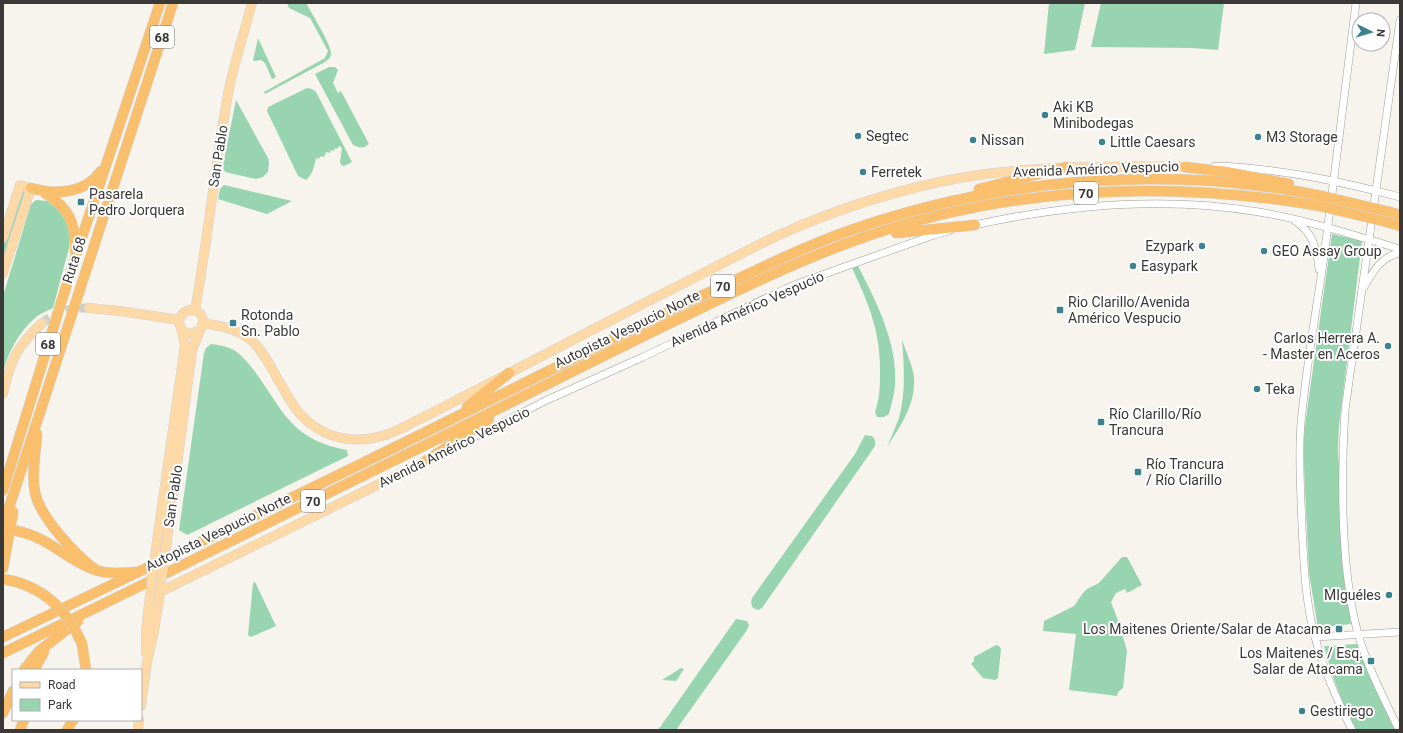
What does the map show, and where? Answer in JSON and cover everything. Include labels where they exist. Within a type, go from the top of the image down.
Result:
[{"type":"highway","name":"Ruta 68","points":[[3,490],[74,261],[160,3]]},
{"type":"highway","name":"Ruta 68","points":[[3,526],[173,3]]},
{"type":"highway","points":[[43,192],[66,192],[85,185],[93,181],[107,163]]},
{"type":"highway","points":[[940,204],[966,192],[1066,167]]},
{"type":"highway","points":[[1185,167],[1263,178],[1319,195]]},
{"type":"highway","name":"Autopista Vespucio Norte","points":[[3,637],[147,569],[451,420],[626,332],[809,246],[875,222],[940,204],[984,194],[1028,187],[1120,180],[1218,182],[1274,188],[1319,195],[1395,213]]},
{"type":"highway","points":[[31,188],[43,192],[57,201],[71,218],[75,233],[74,261]]},
{"type":"highway","name":"Autopista Vespucio Norte","points":[[3,653],[711,304],[786,268],[857,240],[927,219],[984,206],[1039,197],[1098,192],[1158,190],[1219,193],[1272,198],[1320,206],[1400,226]]},
{"type":"highway","points":[[857,240],[907,231],[975,225]]},
{"type":"highway","points":[[451,420],[509,373]]},
{"type":"highway","points":[[426,461],[483,424],[511,402]]},
{"type":"highway","points":[[38,418],[34,474],[34,489],[36,498],[43,512],[66,543],[96,570]]},
{"type":"highway","points":[[3,467],[23,426]]},
{"type":"highway","points":[[3,568],[18,481]]},
{"type":"highway","points":[[17,531],[41,538],[76,561],[96,570],[122,573],[136,572],[147,569]]},
{"type":"highway","points":[[3,579],[21,583],[30,587],[55,603],[71,622],[82,644],[86,669]]},
{"type":"highway","points":[[25,669],[36,654],[53,642],[90,610]]},
{"type":"highway","points":[[35,669],[42,655],[53,642]]},
{"type":"highway","points":[[3,713],[12,693]]},
{"type":"highway","points":[[67,730],[72,721]]},
{"type":"main road","name":"San Pablo","points":[[195,310],[204,260],[218,151],[229,92],[252,3]]},
{"type":"main road","name":"Avenida Américo Vespucio","points":[[202,327],[232,329],[251,340],[262,353],[294,406],[311,424],[323,432],[338,437],[347,439],[369,439],[393,432],[753,248],[792,230],[842,210],[887,195],[945,181],[1017,170],[1066,167],[1185,167]]},
{"type":"main road","points":[[3,238],[20,185],[31,188],[3,273]]},
{"type":"main road","points":[[11,211],[18,210],[22,215]]},
{"type":"main road","points":[[89,308],[179,320]]},
{"type":"main road","points":[[186,310],[195,310],[200,314],[202,327],[191,334],[182,331],[179,326],[181,314],[186,310]]},
{"type":"main road","points":[[3,394],[8,372],[18,350],[26,339],[42,323]]},
{"type":"main road","name":"San Pablo","points":[[142,699],[147,662],[153,637],[161,587],[192,351],[202,327]]},
{"type":"main road","name":"San Pablo","points":[[147,662],[146,630],[184,352],[184,339],[182,331]]},
{"type":"main road","name":"Avenida Américo Vespucio","points":[[161,587],[426,461]]},
{"type":"main road","points":[[151,586],[154,590],[161,587]]},
{"type":"street","points":[[1352,730],[1333,689],[1315,637],[1310,612],[1304,559],[1300,450],[1304,399],[1328,227],[1356,3]]},
{"type":"street","points":[[1399,730],[1373,676],[1358,634],[1351,601],[1347,568],[1342,468],[1345,410],[1400,20]]},
{"type":"street","name":"Avenida Américo Vespucio","points":[[1185,167],[1265,169],[1333,180],[1400,196]]},
{"type":"street","name":"Avenida Américo Vespucio","points":[[426,461],[547,400],[802,282],[934,235],[975,225],[1042,212],[1079,208],[1124,205],[1219,207],[1290,218],[1328,227],[1400,249]]},
{"type":"street","points":[[1290,218],[1301,225],[1311,237],[1318,256],[1320,281]]},
{"type":"street","points":[[1363,289],[1375,269],[1382,261],[1390,256],[1400,253]]},
{"type":"street","points":[[1315,637],[1400,632]]},
{"type":"green space","points":[[287,3],[306,3],[325,37],[331,55],[325,62],[265,94],[264,92],[325,58],[328,51],[310,18],[289,8]]},
{"type":"green space","points":[[1049,3],[1085,3],[1075,50],[1044,54]]},
{"type":"green space","points":[[1101,3],[1224,3],[1218,50],[1192,48],[1091,47]]},
{"type":"green space","points":[[258,38],[276,77],[272,79],[265,63],[261,60],[253,61]]},
{"type":"green space","points":[[329,67],[335,67],[338,70],[333,83],[338,93],[341,91],[369,144],[365,147],[353,145],[315,74]]},
{"type":"green space","points":[[307,88],[316,92],[352,162],[344,166],[341,165],[342,148],[339,146],[337,149],[335,148],[334,151],[331,150],[330,153],[326,152],[324,157],[321,156],[319,159],[316,158],[312,173],[306,180],[298,176],[267,111],[268,107]]},
{"type":"green space","points":[[236,100],[268,158],[268,172],[263,177],[256,179],[224,171],[223,165]]},
{"type":"green space","points":[[224,185],[292,201],[267,214],[218,199],[220,189]]},
{"type":"green space","points":[[20,190],[32,194],[3,283],[3,244]]},
{"type":"green space","points":[[36,200],[48,201],[61,208],[71,233],[69,248],[53,308],[36,317],[23,330],[11,351],[3,373],[3,296],[31,204]]},
{"type":"green space","points":[[1332,234],[1362,241],[1339,426],[1338,447],[1344,574],[1351,624],[1318,628],[1309,573],[1303,446]]},
{"type":"green space","points":[[858,266],[885,324],[893,355],[895,390],[889,414],[884,417],[877,417],[875,412],[880,385],[879,346],[869,308],[852,268]]},
{"type":"green space","points":[[902,339],[911,363],[914,377],[913,396],[906,414],[887,447],[899,418],[903,399],[904,369]]},
{"type":"green space","points":[[211,344],[232,349],[248,362],[283,413],[302,432],[323,444],[347,450],[348,456],[187,535],[179,530],[204,353],[206,348]]},
{"type":"green space","points":[[865,435],[872,436],[875,440],[875,446],[762,608],[758,610],[753,608],[751,603],[752,598],[855,454]]},
{"type":"green space","points":[[1122,557],[1127,557],[1142,585],[1127,593],[1125,589],[1116,593],[1111,602],[1127,651],[1123,688],[1118,692],[1117,696],[1069,690],[1076,634],[1043,631],[1044,621],[1074,606],[1083,593],[1087,589],[1099,583]]},
{"type":"green space","points":[[255,582],[276,626],[251,637],[248,635],[253,583]]},
{"type":"green space","points":[[736,619],[747,621],[749,625],[747,630],[676,730],[658,730]]},
{"type":"green space","points":[[1357,644],[1395,730],[1356,730],[1346,709],[1334,679],[1324,646]]},
{"type":"green space","points":[[996,645],[1001,649],[998,678],[995,680],[983,678],[971,664],[974,661],[974,657]]},
{"type":"green space","points":[[681,668],[684,669],[676,681],[662,680]]},
{"type":"tunnel","points":[[42,323],[64,311],[76,308],[89,308]]},
{"type":"place","name":"Aki KB Minibodegas","points":[[1045,115]]},
{"type":"place","name":"Segtec","points":[[858,136]]},
{"type":"place","name":"M3 Storage","points":[[1258,137]]},
{"type":"place","name":"Nissan","points":[[973,140]]},
{"type":"place","name":"Little Caesars","points":[[1102,142]]},
{"type":"place","name":"Ferretek","points":[[863,172]]},
{"type":"place","name":"Pasarela Pedro Jorquera","points":[[81,202]]},
{"type":"place","name":"Ezypark","points":[[1202,246]]},
{"type":"place","name":"GEO Assay Group","points":[[1264,251]]},
{"type":"place","name":"Easypark","points":[[1133,266]]},
{"type":"place","name":"Rio Clarillo/Avenida Américo Vespucio","points":[[1060,310]]},
{"type":"place","name":"Rotonda Sn. Pablo","points":[[233,323]]},
{"type":"place","name":"Carlos Herrera A. - Master en Aceros","points":[[1388,346]]},
{"type":"place","name":"Teka","points":[[1257,389]]},
{"type":"place","name":"Río Clarillo/Río Trancura","points":[[1101,422]]},
{"type":"place","name":"Río Trancura / Río Clarillo","points":[[1138,472]]},
{"type":"place","name":"MIguéles","points":[[1389,595]]},
{"type":"place","name":"Los Maitenes Oriente/Salar de Atacama","points":[[1339,629]]},
{"type":"place","name":"Los Maitenes / Esq. Salar de Atacama","points":[[1371,661]]},
{"type":"place","name":"Gestiriego","points":[[1302,711]]}]
